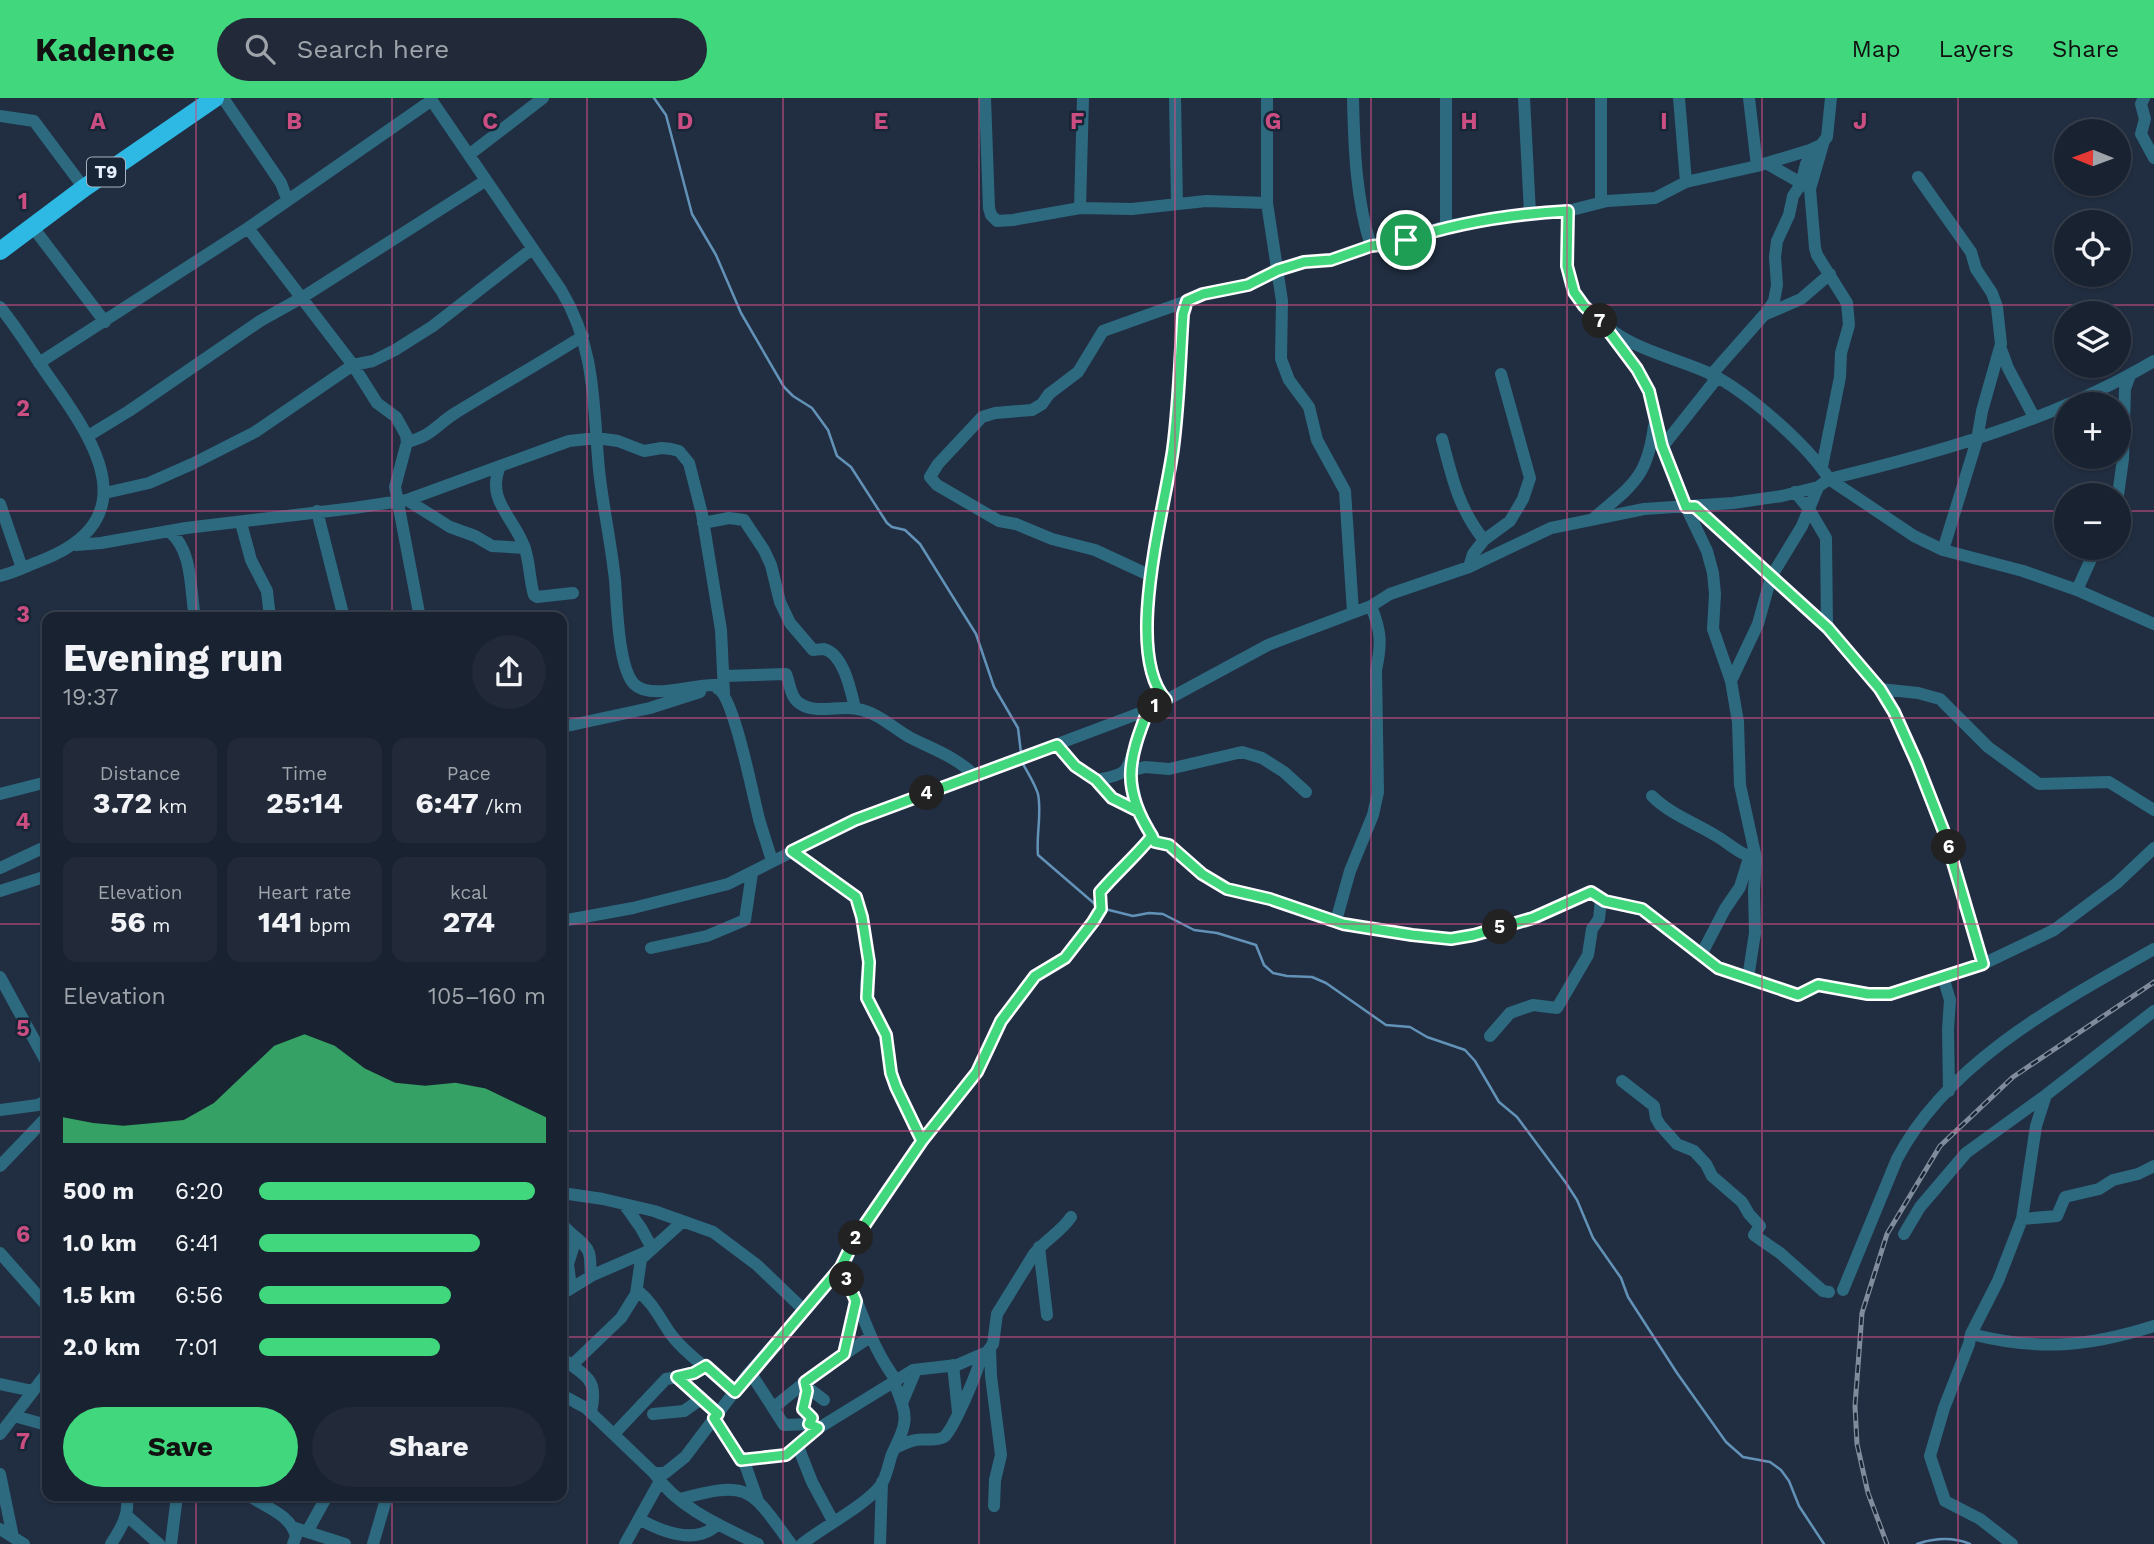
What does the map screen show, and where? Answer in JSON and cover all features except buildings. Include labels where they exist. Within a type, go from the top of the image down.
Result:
[{"type":"highway","name":"T9","points":[[0,251],[84,188],[215,98]]},
{"type":"street","points":[[223,98],[281,183],[287,199]]},
{"type":"street","points":[[470,154],[543,98]]},
{"type":"street","points":[[985,98],[991,215],[997,221],[1080,208],[1132,209],[1177,203],[1267,203]]},
{"type":"street","points":[[1080,208],[1083,98]]},
{"type":"street","points":[[1175,98],[1177,203]]},
{"type":"street","points":[[1267,98],[1267,203],[1282,301],[1280,345],[1284,369],[1309,407],[1317,440],[1338,475],[1346,499],[1353,612]]},
{"type":"street","points":[[1353,98],[1361,201],[1371,246]]},
{"type":"street","points":[[1446,98],[1446,226]]},
{"type":"street","points":[[1524,98],[1530,213]]},
{"type":"street","points":[[1601,98],[1601,202]]},
{"type":"street","points":[[1679,98],[1686,182]]},
{"type":"street","points":[[1749,98],[1761,164]]},
{"type":"street","points":[[1731,681],[1758,624],[1771,577],[1824,483],[1822,467],[1841,372],[1841,352],[1849,325],[1847,303],[1816,252],[1806,187],[1821,145],[1827,137],[1831,98]]},
{"type":"street","points":[[2144,98],[2141,106],[2145,120],[2141,136],[2154,158]]},
{"type":"street","points":[[39,363],[248,228],[431,99],[572,308],[583,336],[595,397],[597,438],[621,645],[629,675],[635,685],[648,691],[710,684],[723,686]]},
{"type":"street","points":[[0,116],[34,121],[84,188]]},
{"type":"street","points":[[1151,576],[1095,550],[1052,539],[999,520],[937,485],[930,477],[938,464],[982,417],[995,413],[1032,410],[1042,404],[1049,394],[1078,372],[1103,331],[1203,294],[1248,285],[1278,270],[1304,262],[1331,260],[1446,226],[1530,213],[1568,211],[1601,202],[1655,198],[1686,182],[1761,164],[1821,145]]},
{"type":"street","points":[[1761,164],[1806,187]]},
{"type":"street","points":[[1918,177],[1971,252],[1976,269],[1992,293],[1997,307],[2001,348],[2008,368],[2034,417]]},
{"type":"street","points":[[88,436],[260,321],[303,297],[485,181]]},
{"type":"street","points":[[1662,446],[1774,300],[1777,285],[1777,242],[1789,215],[1793,196],[1806,187]]},
{"type":"street","points":[[1568,211],[1567,266],[1574,292],[1604,325],[1637,369],[1649,391],[1662,446],[1690,507],[1713,573],[1713,629],[1731,681],[1738,722],[1740,785],[1753,858],[1755,933],[1748,978]]},
{"type":"street","points":[[32,226],[105,322]]},
{"type":"street","points":[[248,228],[303,297],[377,403],[396,417],[407,442],[396,481],[402,501],[419,612]]},
{"type":"street","points":[[105,494],[149,483],[229,445],[282,415],[353,365],[395,350],[433,326],[532,249]]},
{"type":"street","points":[[1767,312],[1800,300],[1830,274]]},
{"type":"street","points":[[1166,700],[1157,691],[1153,680],[1147,616],[1151,576],[1173,449],[1183,314],[1187,301]]},
{"type":"street","points":[[0,307],[88,436],[98,461],[105,494],[95,521],[76,544],[56,555],[0,576]]},
{"type":"street","points":[[1604,325],[1639,348],[1714,377],[1773,417],[1822,467]]},
{"type":"street","points":[[407,442],[418,440],[439,428],[455,413],[511,382],[583,336]]},
{"type":"street","points":[[1943,550],[1977,440],[1984,404],[2001,348]]},
{"type":"street","points":[[2131,374],[2154,361]]},
{"type":"street","points":[[1469,566],[1485,540],[1510,521],[1523,499],[1530,478],[1502,374]]},
{"type":"street","points":[[567,920],[713,889],[752,873],[855,820],[1057,745],[1110,722],[1148,710],[1268,645],[1371,606],[1390,594],[1469,566],[1551,528],[1644,509],[1732,503],[1795,492],[1977,440],[2123,378]]},
{"type":"street","points":[[2120,483],[2126,389],[2129,378]]},
{"type":"street","points":[[1592,520],[1643,472],[1655,418]]},
{"type":"street","points":[[76,544],[101,543],[186,528],[402,501],[569,441],[597,438],[644,451],[662,448],[679,451],[692,472],[703,523],[721,630],[723,686],[772,861]]},
{"type":"street","points":[[1442,439],[1459,502],[1476,531],[1485,540]]},
{"type":"street","points":[[500,466],[494,480],[496,496],[525,548],[534,595],[537,597],[573,593]]},
{"type":"street","points":[[1824,483],[1943,550],[2023,571],[2077,590],[2154,624]]},
{"type":"street","points":[[1795,492],[1809,509],[1826,538],[1828,628]]},
{"type":"street","points":[[402,501],[492,546],[525,548]]},
{"type":"street","points":[[0,504],[22,568]]},
{"type":"street","points":[[1690,507],[1828,628],[1880,689],[1894,712],[1917,763],[1944,832],[1983,964]]},
{"type":"street","points":[[317,511],[342,612]]},
{"type":"street","points":[[703,523],[729,518],[744,520],[767,558],[780,602],[794,631],[813,650],[824,649],[831,653],[847,677],[855,708]]},
{"type":"street","points":[[241,523],[251,560],[265,585],[269,612]]},
{"type":"street","points":[[170,532],[179,540],[185,553],[194,612]]},
{"type":"street","points":[[2077,590],[2091,560]]},
{"type":"street","points":[[1336,921],[1350,871],[1373,815],[1378,792],[1376,670],[1381,633],[1371,606]]},
{"type":"street","points":[[567,726],[650,708],[723,686],[786,674],[793,697],[802,705],[825,709],[855,708],[882,719],[909,737],[958,760],[974,775]]},
{"type":"street","points":[[1880,689],[1918,693],[1940,699],[1988,747],[2039,785],[2109,782],[2154,810]]},
{"type":"street","points":[[1148,710],[1130,769],[1138,811],[1155,842],[1169,845],[1202,874],[1227,889],[1270,899],[1350,926],[1451,939],[1533,918],[1589,892],[1601,899],[1642,909],[1718,968],[1798,995],[1818,985],[1880,995],[1890,994],[1983,964],[2054,930],[2117,883],[2154,848]]},
{"type":"street","points":[[1057,745],[1075,766],[1096,780],[1112,798],[1138,811]]},
{"type":"street","points":[[1096,780],[1130,769],[1169,769],[1241,752],[1262,758],[1284,772],[1306,792]]},
{"type":"street","points":[[0,794],[42,783]]},
{"type":"street","points":[[1652,796],[1663,807],[1753,858]]},
{"type":"street","points":[[625,1544],[657,1477],[665,1474],[685,1457],[750,1372],[841,1267],[854,1240],[922,1141],[977,1072],[1001,1021],[1035,976],[1065,958],[1101,909],[1100,892],[1152,836]]},
{"type":"street","points":[[0,867],[42,848]]},
{"type":"street","points":[[792,851],[856,897],[869,962],[867,998],[886,1035],[891,1073],[896,1087],[922,1141]]},
{"type":"street","points":[[1701,955],[1740,887],[1753,858]]},
{"type":"street","points":[[651,948],[707,936],[745,920],[752,873]]},
{"type":"street","points":[[0,891],[42,878]]},
{"type":"street","points":[[1490,1036],[1510,1013],[1533,1005],[1557,1008],[1588,955],[1601,899]]},
{"type":"street","points":[[1843,1290],[1905,1144],[1949,1091],[2005,1040],[2066,1000],[2154,950]]},
{"type":"street","points":[[0,977],[42,1054]]},
{"type":"street","points":[[1942,977],[1950,1000],[1949,1091]]},
{"type":"street","points":[[1903,1234],[1920,1207],[1966,1153],[2046,1096],[2154,1011]]},
{"type":"street","points":[[1622,1082],[1653,1105],[1657,1122],[1668,1134],[1682,1147],[1694,1151],[1706,1164],[1711,1175],[1742,1202],[1760,1226],[1754,1235],[1780,1253],[1822,1291],[1829,1292]]},
{"type":"street","points":[[2012,1544],[1980,1519],[1945,1501],[1930,1456],[1971,1334],[1998,1281],[2022,1219],[2036,1126],[2046,1096]]},
{"type":"street","points":[[0,1110],[42,1103]]},
{"type":"street","points":[[0,1166],[42,1122]]},
{"type":"street","points":[[2022,1219],[2057,1216],[2065,1197],[2099,1189],[2113,1180],[2138,1174],[2154,1166]]},
{"type":"street","points":[[567,1194],[654,1211],[713,1232],[757,1265],[805,1311]]},
{"type":"street","points":[[624,1204],[641,1228],[649,1250]]},
{"type":"street","points":[[895,1448],[919,1439],[934,1440],[944,1437],[950,1430],[973,1386],[986,1352],[993,1344],[997,1314],[1039,1247],[1065,1227],[1071,1217]]},
{"type":"street","points":[[567,1363],[621,1318],[637,1290],[641,1259],[681,1222]]},
{"type":"street","points":[[567,1229],[587,1248],[591,1276]]},
{"type":"street","points":[[567,1272],[576,1239]]},
{"type":"street","points":[[1039,1247],[1047,1314]]},
{"type":"street","points":[[567,1291],[591,1276],[649,1250]]},
{"type":"street","points":[[0,1253],[42,1300]]},
{"type":"street","points":[[841,1267],[870,1337],[895,1381],[905,1425],[882,1482],[880,1544]]},
{"type":"street","points":[[1020,1281],[1044,1287]]},
{"type":"street","points":[[637,1290],[655,1307],[670,1333],[735,1392]]},
{"type":"street","points":[[844,1354],[856,1301]]},
{"type":"street","points":[[1971,1334],[2006,1343],[2061,1345],[2100,1341],[2154,1326]]},
{"type":"street","points":[[773,1408],[870,1337]]},
{"type":"street","points":[[741,1460],[786,1455],[813,1426],[916,1370],[953,1365],[986,1352]]},
{"type":"street","points":[[986,1352],[1002,1455],[995,1480],[994,1506]]},
{"type":"street","points":[[567,1365],[592,1381],[592,1412]]},
{"type":"street","points":[[953,1365],[958,1412]]},
{"type":"street","points":[[614,1434],[666,1379],[694,1373],[706,1366]]},
{"type":"street","points":[[902,1404],[916,1370]]},
{"type":"street","points":[[750,1372],[784,1425],[813,1426]]},
{"type":"street","points":[[677,1377],[716,1416],[752,1481],[758,1501]]},
{"type":"street","points":[[0,1434],[42,1379]]},
{"type":"street","points":[[0,1384],[33,1391]]},
{"type":"street","points":[[806,1385],[824,1399]]},
{"type":"street","points":[[806,1385],[803,1409],[812,1418],[813,1426]]},
{"type":"street","points":[[567,1397],[592,1412],[680,1499],[718,1524],[758,1544]]},
{"type":"street","points":[[653,1414],[684,1411],[701,1399]]},
{"type":"street","points":[[14,1416],[42,1424]]},
{"type":"street","points":[[797,1444],[812,1482],[833,1521]]},
{"type":"street","points":[[0,1474],[18,1541]]},
{"type":"street","points":[[802,1544],[859,1504],[882,1482]]},
{"type":"street","points":[[680,1499],[715,1489],[739,1489],[758,1501],[791,1544]]},
{"type":"street","points":[[111,1544],[126,1515],[127,1501]]},
{"type":"street","points":[[171,1544],[176,1501]]},
{"type":"street","points":[[258,1501],[282,1515],[292,1527],[296,1536],[293,1544]]},
{"type":"street","points":[[307,1532],[324,1501]]},
{"type":"street","points":[[373,1544],[386,1501]]},
{"type":"street","points":[[126,1515],[159,1544]]},
{"type":"street","points":[[639,1519],[674,1538],[696,1544],[712,1535],[718,1524]]},
{"type":"street","points":[[292,1527],[345,1544]]},
{"type":"street","points":[[0,1529],[18,1541]]},
{"type":"waterway","points":[[654,98],[666,115],[692,214],[716,255],[741,313],[784,387],[812,408],[828,430],[837,456],[851,467],[887,523],[905,530],[920,544],[976,634],[994,687],[1018,728],[1021,753]]},
{"type":"waterway","points":[[1023,764],[1038,794],[1038,855],[1096,905]]},
{"type":"waterway","points":[[1105,909],[1133,916],[1163,914],[1194,930],[1217,933],[1256,945],[1264,965],[1273,973],[1312,977],[1326,983],[1386,1025],[1410,1027],[1427,1037],[1465,1050],[1475,1061],[1499,1102],[1517,1117],[1566,1183],[1577,1200],[1593,1238],[1621,1278],[1628,1297],[1726,1442],[1743,1457],[1770,1462],[1781,1470],[1789,1481],[1799,1506],[1824,1544]]},
{"type":"waterway","points":[[1917,1544],[1944,1539],[1970,1544]]},
{"type":"railway","points":[[1887,1544],[1868,1493],[1857,1444],[1855,1406],[1862,1313],[1887,1234],[1940,1146],[2013,1077],[2154,982]]},
{"type":"route","points":[[1406,240],[1371,246],[1331,260],[1304,262],[1278,270],[1248,285],[1203,294],[1187,301],[1183,314],[1173,449],[1151,576],[1147,616],[1153,680],[1157,691],[1166,700],[1148,710],[1129,766],[1134,800],[1152,836],[1100,892],[1101,909],[1065,958],[1035,976],[1001,1021],[983,1063],[922,1141],[854,1240],[841,1267],[735,1392],[706,1366],[694,1373],[677,1377],[718,1414],[714,1418],[741,1460],[786,1455],[818,1428],[809,1424],[812,1418],[803,1409],[807,1391],[805,1382],[844,1354],[856,1301],[841,1267],[848,1257],[854,1240],[892,1185],[922,1141],[896,1087],[891,1073],[886,1035],[867,998],[869,962],[860,905],[850,891],[792,851],[855,820],[1057,745],[1075,766],[1096,780],[1112,798],[1138,811],[1142,820],[1148,829],[1152,836],[1155,842],[1169,845],[1202,874],[1227,889],[1279,901],[1350,926],[1451,939],[1533,918],[1591,892],[1605,901],[1642,909],[1718,968],[1798,995],[1818,985],[1868,994],[1890,994],[1983,964],[1944,832],[1894,712],[1872,678],[1828,628],[1695,507],[1686,507],[1662,446],[1649,391],[1637,369],[1604,325],[1574,292],[1567,266],[1568,211],[1466,222],[1406,240]]}]
